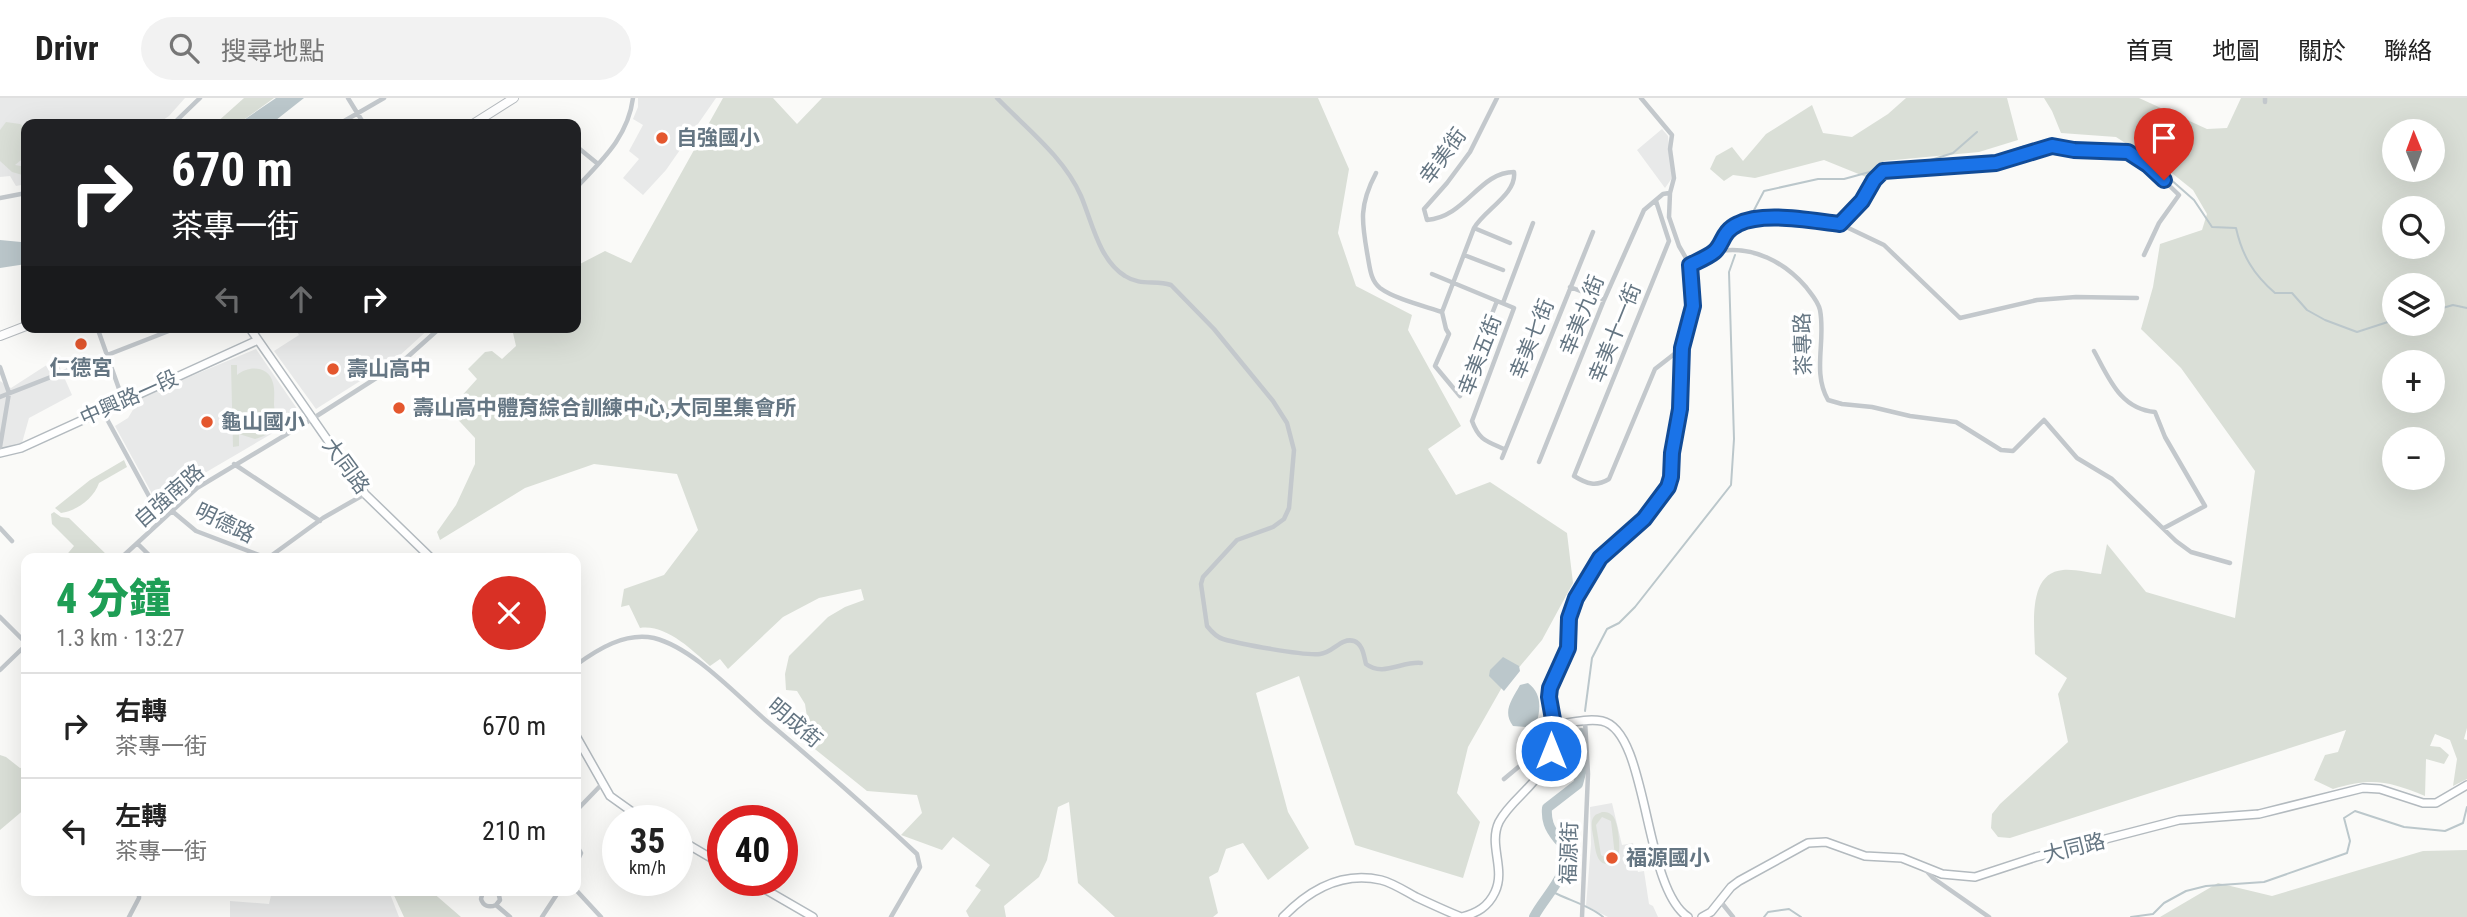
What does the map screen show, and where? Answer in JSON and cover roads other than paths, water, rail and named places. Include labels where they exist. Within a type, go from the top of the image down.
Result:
[{"type":"main road","points":[[481,119],[514,98]]},
{"type":"main road","points":[[0,336],[21,328]]},
{"type":"street","points":[[178,119],[200,98]]},
{"type":"street","points":[[348,98],[361,119]]},
{"type":"street","points":[[348,119],[384,98]]},
{"type":"street","points":[[581,183],[622,134],[629,120],[633,98]]},
{"type":"street","points":[[997,98],[1060,162],[1079,193],[1099,241],[1114,267],[1137,283],[1163,282],[1171,285],[1230,349],[1273,401],[1287,423],[1294,450],[1289,508],[1278,525],[1237,540],[1203,578],[1200,584],[1206,626],[1223,639],[1311,654],[1326,653],[1340,642],[1353,641],[1363,652],[1367,664],[1375,670],[1405,663],[1421,663]]},
{"type":"street","name":"幸美街","points":[[1442,312],[1474,228],[1480,217],[1508,192],[1515,180],[1514,172],[1500,174],[1443,218],[1427,220],[1424,209],[1470,152],[1497,98]]},
{"type":"street","points":[[1283,917],[1304,898],[1330,883],[1346,878],[1383,880],[1462,917],[1474,914],[1486,906],[1496,890],[1500,870],[1494,838],[1499,823],[1544,768],[1551,751],[1554,725],[1550,688],[1568,648],[1569,618],[1576,598],[1600,558],[1644,519],[1668,487],[1671,477],[1672,453],[1680,409],[1682,348],[1693,306],[1690,265],[1673,232],[1669,217],[1674,178],[1670,149],[1672,135],[1641,98]]},
{"type":"street","points":[[1840,224],[1862,201],[1874,180],[1883,171],[1996,163],[2052,146],[2074,150],[2128,152],[2148,165],[2179,195],[2159,223],[2144,255]]},
{"type":"street","points":[[581,150],[598,164]]},
{"type":"street","points":[[1376,173],[1365,198],[1362,226],[1374,281],[1388,292],[1442,312],[1449,334],[1434,366],[1460,396],[1533,223]]},
{"type":"street","name":"幸美九街","points":[[1539,462],[1604,300],[1644,211],[1663,194],[1670,193]]},
{"type":"street","points":[[0,198],[21,194]]},
{"type":"street","name":"幸美十一街","points":[[1656,201],[1669,241],[1574,476],[1586,483],[1600,485],[1609,480],[1655,369],[1682,348]]},
{"type":"street","points":[[1690,265],[1716,251],[1724,234],[1738,224],[1755,219],[1783,219],[1840,224],[1884,245],[1960,318],[2037,300],[2076,297],[2137,299]]},
{"type":"street","points":[[1474,228],[1510,243]]},
{"type":"street","name":"幸美七街","points":[[1502,458],[1593,232]]},
{"type":"street","name":"茶專路","points":[[1716,251],[1741,250],[1767,257],[1786,267],[1814,296],[1820,307],[1820,385],[1828,400],[1956,422],[2001,450],[2013,451],[2044,420],[2077,458],[2112,479],[2191,552],[2230,563]]},
{"type":"street","points":[[1464,255],[1503,270]]},
{"type":"street","points":[[1432,274],[1500,302]]},
{"type":"street","points":[[1570,287],[1604,300]]},
{"type":"street","name":"幸美五街","points":[[1500,302],[1514,308],[1472,421],[1482,440],[1504,449]]},
{"type":"street","points":[[99,333],[123,400]]},
{"type":"street","points":[[0,397],[164,333]]},
{"type":"street","name":"大同路","points":[[253,333],[365,494],[426,553]]},
{"type":"street","name":"自強南路","points":[[127,553],[197,488],[402,361],[434,333]]},
{"type":"street","name":"中興路一段","points":[[0,453],[21,448],[258,340]]},
{"type":"street","points":[[2094,351],[2121,398],[2142,411],[2155,412],[2165,437],[2205,506],[2163,528]]},
{"type":"street","points":[[0,367],[9,393],[0,447]]},
{"type":"street","points":[[102,410],[162,520]]},
{"type":"street","points":[[234,464],[320,521]]},
{"type":"street","points":[[275,553],[365,494]]},
{"type":"street","name":"明德路","points":[[172,511],[196,531],[250,553]]},
{"type":"street","points":[[0,528],[12,541]]},
{"type":"street","points":[[138,544],[147,553]]},
{"type":"street","points":[[0,617],[21,639]]},
{"type":"street","name":"明成街","points":[[581,662],[610,643],[630,639],[654,638],[685,652],[803,750],[917,854],[920,867],[891,917]]},
{"type":"street","points":[[0,670],[21,649]]},
{"type":"street","points":[[1504,779],[1528,759],[1554,725],[1601,720],[1618,730],[1634,767],[1649,829],[1669,891],[1678,908],[1688,917]]},
{"type":"street","name":"福源街","points":[[1582,917],[1588,774],[1585,721]]},
{"type":"street","points":[[581,745],[610,796],[623,805]]},
{"type":"street","points":[[581,806],[602,784]]},
{"type":"street","name":"大同路","points":[[1702,917],[1712,912],[1739,881],[1790,851],[1816,841],[1841,846],[1865,856],[1891,856],[1955,877],[1975,877],[2036,857],[2179,820],[2259,814],[2363,788],[2380,789],[2423,803],[2436,803],[2467,785]]},
{"type":"street","points":[[1920,865],[1933,878],[1989,917]]},
{"type":"street","points":[[581,895],[601,917]]},
{"type":"street","points":[[129,917],[139,896]]},
{"type":"street","points":[[481,896],[484,904],[490,907],[496,905],[500,900],[499,896]]},
{"type":"street","points":[[542,917],[556,896]]},
{"type":"street","points":[[777,896],[813,917]]},
{"type":"street","points":[[1721,902],[1734,917]]},
{"type":"street","points":[[496,905],[510,917]]},
{"type":"waterway","points":[[1752,214],[1764,191],[1818,179],[1844,179],[1906,162],[1918,164],[1953,153],[1977,132]]},
{"type":"waterway","points":[[1974,163],[2025,146],[2112,145],[2136,149],[2194,200],[2212,227],[2236,228],[2250,264],[2260,279],[2275,293],[2292,293],[2307,310],[2357,332],[2382,324]]},
{"type":"waterway","points":[[1918,164],[1968,163]]},
{"type":"waterway","points":[[1585,711],[1592,658],[1607,629],[1619,623],[1635,607],[1731,485],[1734,439],[1729,272],[1735,255]]},
{"type":"waterway","points":[[2445,307],[2453,305],[2467,308]]},
{"type":"waterway","points":[[1534,917],[1556,884],[1564,866],[1564,847],[1550,827],[1547,808],[1578,784],[1582,769],[1581,733]]},
{"type":"waterway","points":[[2131,917],[2153,914],[2164,903],[2186,891],[2206,886],[2264,882],[2347,853],[2350,841],[2344,818],[2355,811],[2404,827],[2445,831],[2463,823],[2467,807]]},
{"type":"waterway","points":[[1553,892],[1586,906],[1603,917]]},
{"type":"waterway","points":[[1764,917],[1768,912],[1789,909],[1801,917]]},
{"type":"place","name":"自強國小","points":[[662,138]]},
{"type":"place","name":"仁德宮","points":[[81,344]]},
{"type":"place","name":"壽山高中","points":[[333,369]]},
{"type":"place","name":"壽山高中體育綜合訓練中心,大同里集會所","points":[[399,408]]},
{"type":"place","name":"龜山國小","points":[[207,422]]},
{"type":"place","name":"福源國小","points":[[1612,858]]}]
